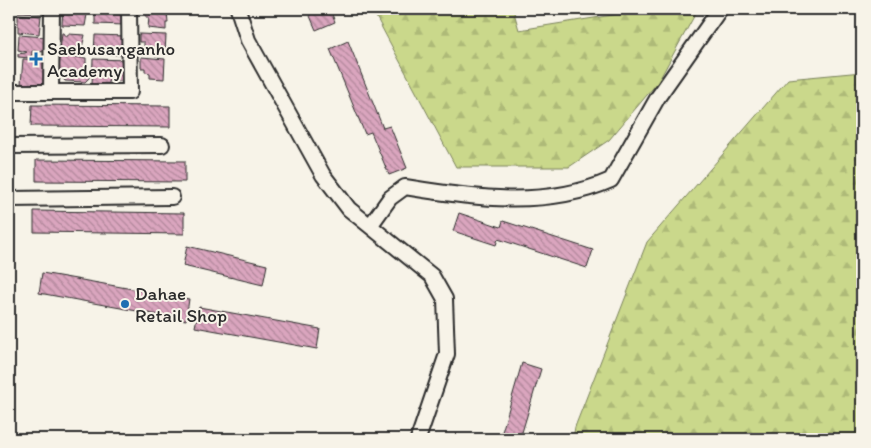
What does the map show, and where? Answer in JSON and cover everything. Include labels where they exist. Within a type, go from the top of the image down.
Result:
[{"type":"street","points":[[51,92],[52,9]]},
{"type":"street","points":[[9,92],[130,92],[129,9]]},
{"type":"street","points":[[238,9],[248,40],[323,176],[349,209],[432,276],[445,298],[447,354],[418,439]]},
{"type":"street","points":[[370,226],[390,198],[405,187],[461,196],[536,199],[596,186],[611,180],[658,97],[720,9]]},
{"type":"street","points":[[9,146],[162,145]]},
{"type":"street","points":[[9,199],[172,197]]},
{"type":"green space","points":[[372,9],[513,9],[519,30],[650,9],[698,9],[658,82],[609,140],[569,167],[456,167]]},
{"type":"green space","points":[[862,72],[862,439],[573,439],[575,427],[647,242],[788,79]]},
{"type":"building","points":[[18,9],[41,9],[42,13],[18,12]]},
{"type":"building","points":[[63,9],[88,9],[85,26],[62,25]]},
{"type":"building","points":[[95,9],[126,9],[125,25],[95,24]]},
{"type":"building","points":[[147,9],[167,10],[168,23],[166,23],[166,30],[148,28],[149,17],[146,17]]},
{"type":"building","points":[[307,9],[330,9],[335,22],[316,30]]},
{"type":"building","points":[[18,14],[41,16],[39,34],[18,32]]},
{"type":"building","points":[[62,33],[64,33],[64,36],[68,36],[68,34],[85,35],[81,51],[60,50]]},
{"type":"building","points":[[139,34],[166,35],[165,53],[144,52],[144,42],[139,42]]},
{"type":"building","points":[[19,35],[46,37],[45,52],[32,51],[30,58],[18,57],[18,54],[27,52],[18,50]]},
{"type":"building","points":[[95,35],[127,36],[126,55],[94,54]]},
{"type":"building","points":[[348,41],[383,128],[390,126],[407,168],[389,175],[371,132],[365,134],[330,49]]},
{"type":"building","points":[[60,56],[86,58],[86,69],[89,69],[89,78],[85,82],[65,81],[59,73]]},
{"type":"building","points":[[141,57],[165,59],[164,79],[150,78],[150,73],[145,72],[145,68],[141,68]]},
{"type":"building","points":[[23,59],[45,60],[43,85],[21,84]]},
{"type":"building","points":[[93,59],[128,60],[127,81],[108,81],[108,84],[92,84]]},
{"type":"building","points":[[32,105],[170,106],[170,127],[31,126]]},
{"type":"building","points":[[36,160],[185,161],[185,182],[36,181]]},
{"type":"building","points":[[34,211],[184,213],[184,234],[34,232]]},
{"type":"building","points":[[459,213],[501,227],[503,221],[593,250],[587,268],[498,239],[496,245],[453,231]]},
{"type":"building","points":[[187,246],[267,265],[263,285],[183,266]]},
{"type":"building","points":[[42,273],[189,299],[186,320],[39,293]]},
{"type":"building","points":[[199,307],[320,329],[317,349],[195,327]]},
{"type":"building","points":[[522,363],[541,369],[520,439],[500,439]]},
{"type":"place","name":"Saebusanganho Academy","points":[[36,59]]},
{"type":"place","name":"Dahae Retail Shop","points":[[125,304]]}]
